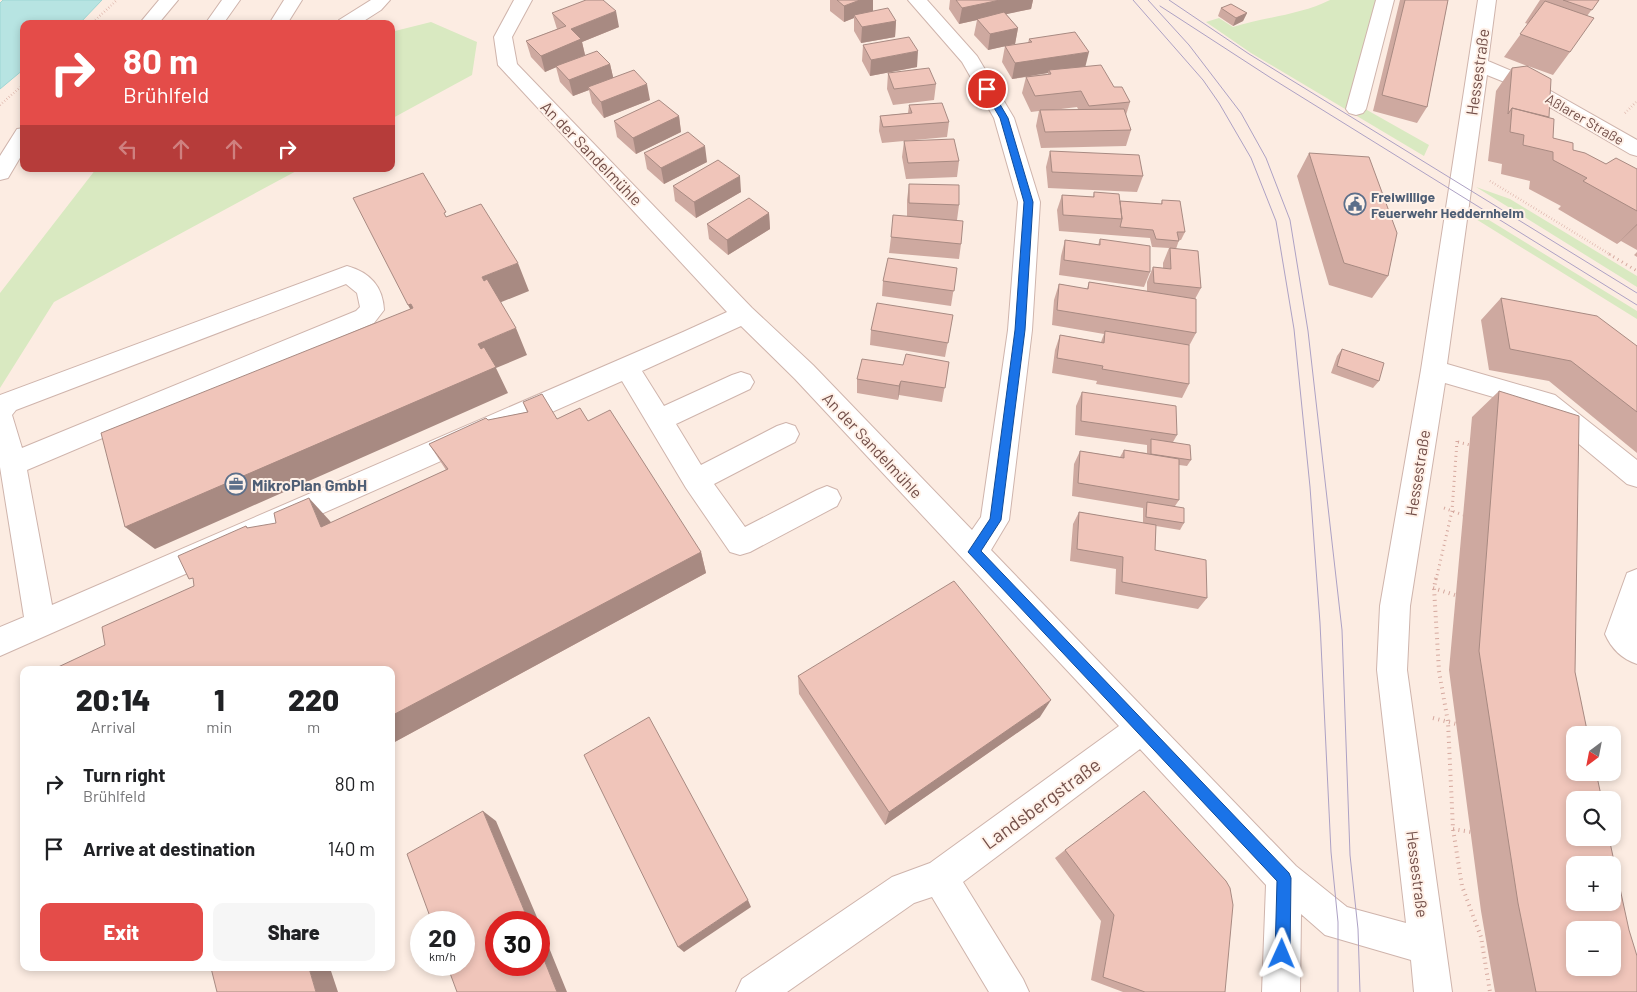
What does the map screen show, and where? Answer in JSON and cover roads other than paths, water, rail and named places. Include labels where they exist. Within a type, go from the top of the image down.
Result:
[{"type":"street","points":[[152,20],[170,0]]},
{"type":"street","points":[[217,20],[231,0]]},
{"type":"street","points":[[280,20],[293,0]]},
{"type":"street","points":[[345,16],[376,6],[381,0]]},
{"type":"street","name":"An der Sandelmühle","points":[[523,0],[503,37],[508,65],[624,185],[744,314],[804,372],[1284,878],[1338,922],[1427,947]]},
{"type":"street","points":[[917,0],[970,60],[1004,118],[1029,202],[1020,330],[996,520],[974,552]]},
{"type":"street","points":[[1356,109],[1385,0]]},
{"type":"street","name":"Hessestraße","points":[[1433,992],[1392,670],[1394,606],[1434,370],[1487,0]]},
{"type":"street","name":"Aßlarer Straße","points":[[1478,64],[1519,81],[1637,149]]},
{"type":"street","points":[[0,173],[20,140]]},
{"type":"street","points":[[0,412],[7,403],[347,274],[362,281],[372,296],[372,310],[365,317],[13,464]]},
{"type":"street","points":[[0,642],[627,368],[744,314]]},
{"type":"street","points":[[627,368],[696,480],[740,543],[827,498]]},
{"type":"street","points":[[1434,370],[1546,402],[1637,476]]},
{"type":"street","points":[[658,421],[741,382]]},
{"type":"street","points":[[0,416],[13,464],[40,624]]},
{"type":"street","points":[[696,480],[786,434]]},
{"type":"street","points":[[1637,582],[1620,634],[1637,650]]},
{"type":"street","name":"Landsbergstraße","points":[[755,992],[904,889],[940,877],[1141,728]]},
{"type":"street","points":[[940,877],[1010,992]]},
{"type":"street","points":[[1281,992],[1284,878]]},
{"type":"water","points":[[3,0],[102,0],[83,20],[20,20],[20,72],[0,89],[0,3]]},
{"type":"tram line","points":[[1133,0],[1203,80],[1219,103],[1251,158],[1276,221],[1294,329],[1310,487],[1320,623],[1331,852],[1338,922],[1338,992]]},
{"type":"tram line","points":[[1148,0],[1189,45],[1241,113],[1266,158],[1290,220],[1308,331],[1342,630],[1350,855],[1358,929],[1360,992]]},
{"type":"tram line","points":[[1169,0],[1249,54],[1637,293]]},
{"type":"tram line","points":[[1160,6],[1271,78],[1637,305]]},
{"type":"place","name":"Freiwillige Feuerwehr Heddernheim","points":[[1355,204]]},
{"type":"place","name":"MikroPlan GmbH","points":[[236,484]]}]
